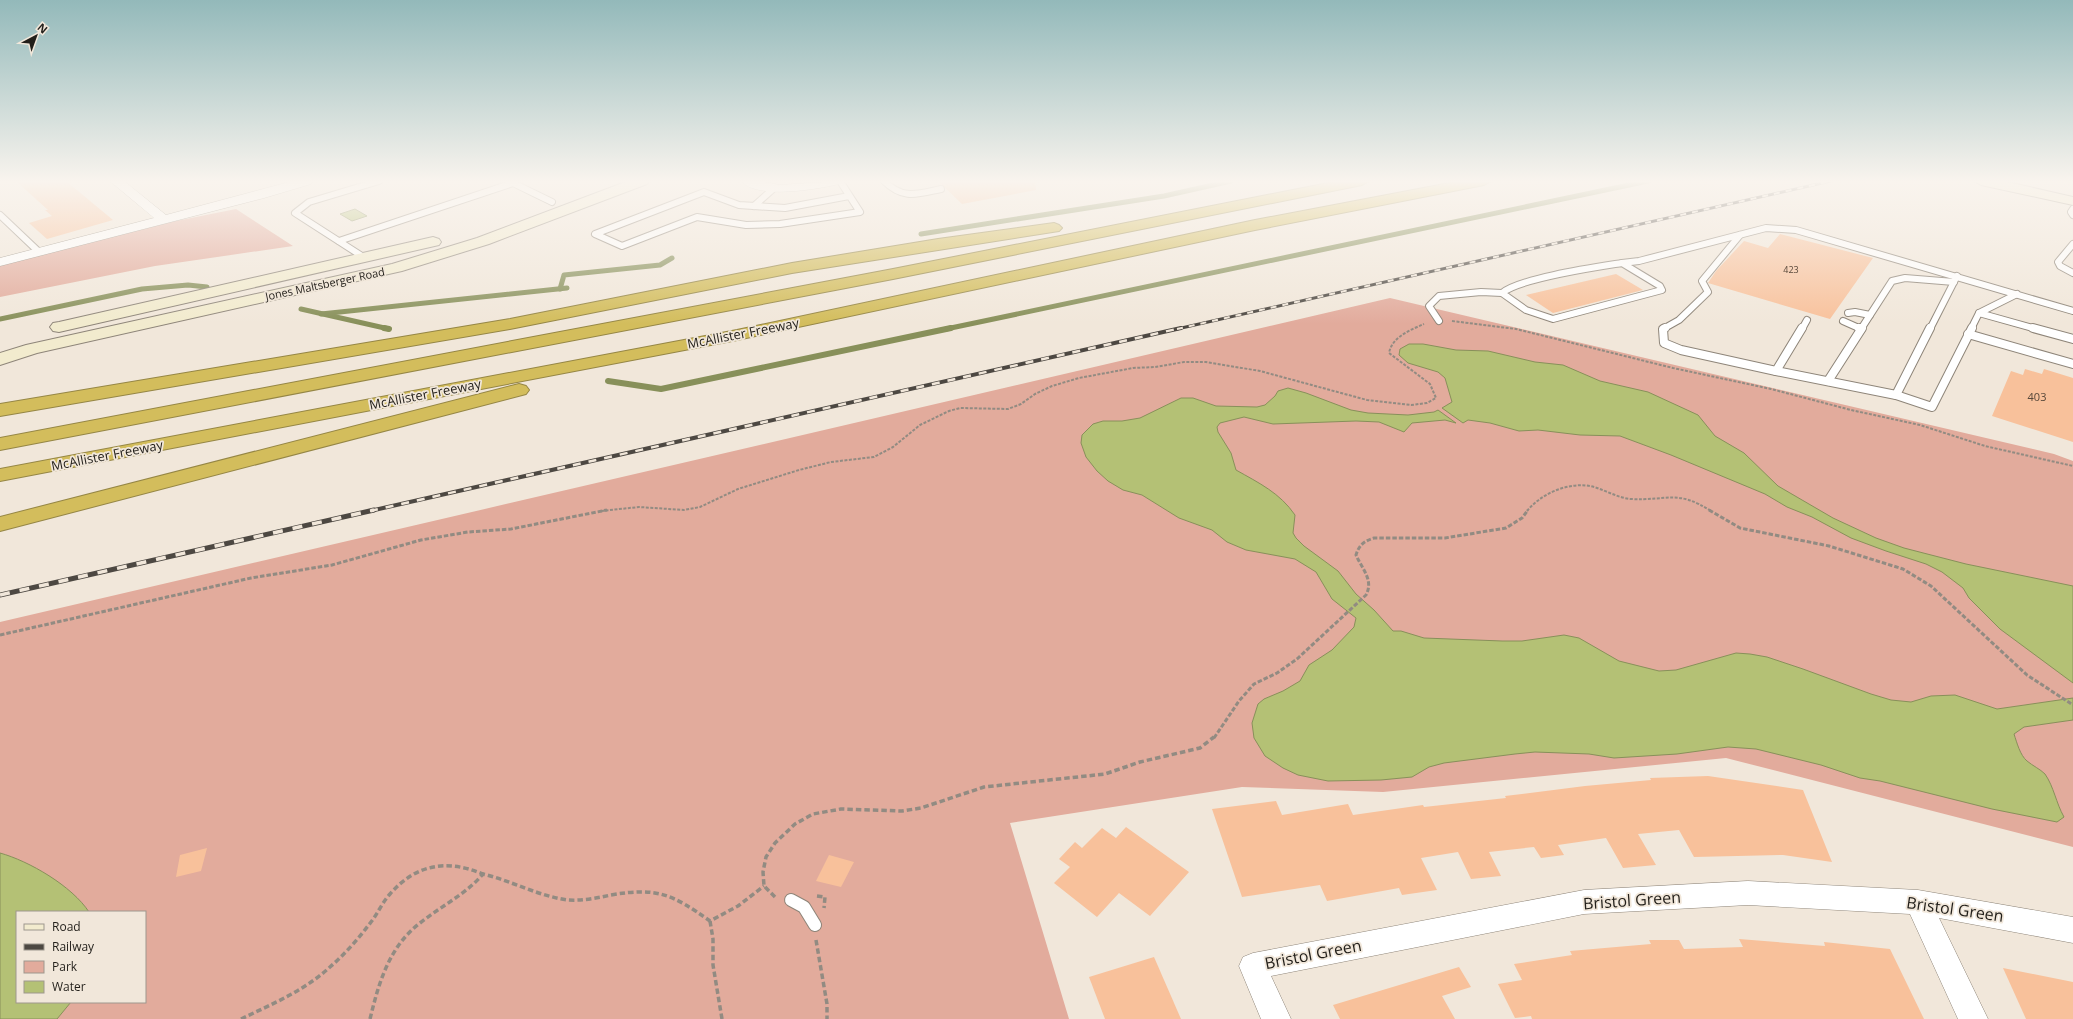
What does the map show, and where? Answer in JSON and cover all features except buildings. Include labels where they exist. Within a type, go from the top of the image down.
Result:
[{"type":"highway","points":[[0,410],[510,324],[799,267],[938,244],[1052,229]]},
{"type":"highway","points":[[0,444],[1121,229]]},
{"type":"highway","name":"McAllister Freeway","points":[[0,475],[737,335],[1238,229]]},
{"type":"highway","points":[[0,524],[737,335]]},
{"type":"highway","points":[[0,403],[20,407]]},
{"type":"main road","name":"Jones Maltsberger Road","points":[[0,359],[32,349],[368,266],[474,229]]},
{"type":"main road","name":"Jones Maltsberger Road","points":[[0,343],[105,316],[368,266],[396,268],[483,241],[516,229]]},
{"type":"street","points":[[0,262],[131,229]]},
{"type":"street","name":"Bristol Green","points":[[1276,1019],[1253,966],[1584,902],[1748,893],[1918,902],[2073,930]]},
{"type":"street","points":[[1918,902],[1972,1019]]},
{"type":"lane","points":[[15,229],[40,252]]},
{"type":"lane","points":[[319,229],[339,241],[368,266]]},
{"type":"lane","points":[[339,241],[376,229]]},
{"type":"lane","points":[[609,229],[595,234],[622,246],[667,229]]},
{"type":"lane","points":[[1439,321],[1432,313],[1429,306],[1434,299],[1439,296],[1481,292],[1502,293],[1507,289],[1541,278],[1639,261],[1764,229]]},
{"type":"lane","points":[[1774,229],[1796,230],[1956,279],[2017,294],[2073,311]]},
{"type":"lane","points":[[1740,235],[1702,281],[1708,292],[1679,320],[1663,329],[1664,343],[1681,350],[1776,371],[1896,394],[1932,407],[1979,313],[2017,294]]},
{"type":"lane","points":[[2073,244],[2058,262],[2060,266],[2073,273]]},
{"type":"lane","points":[[1502,293],[1510,301],[1520,307],[1553,319],[1662,290],[1660,286],[1622,263]]},
{"type":"lane","points":[[1828,381],[1892,281],[1905,278],[1956,279]]},
{"type":"lane","points":[[1896,394],[1956,279]]},
{"type":"lane","points":[[1848,313],[1855,312],[1870,315]]},
{"type":"lane","points":[[1979,313],[2073,339]]},
{"type":"lane","points":[[1776,371],[1807,320]]},
{"type":"lane","points":[[1843,321],[1861,329]]},
{"type":"lane","points":[[1968,334],[2073,364]]},
{"type":"lane","points":[[791,900],[804,907],[815,925]]},
{"type":"path","points":[[0,635],[136,602],[191,593],[251,578],[332,565],[421,540],[468,532],[511,529],[619,508],[647,507],[684,510],[700,507],[738,489],[799,470],[831,462],[874,457],[893,446],[920,425],[949,411],[960,408],[1008,409],[1021,404],[1035,394],[1052,386],[1079,378],[1133,368],[1155,367],[1184,362],[1206,362],[1267,372],[1367,400],[1396,405],[1427,403],[1436,398],[1435,390],[1432,385],[1394,360],[1389,353],[1389,348],[1394,342],[1419,326],[1439,321],[1516,329],[1673,368],[1771,389],[1857,412],[1920,425],[1985,446],[2073,466]]},
{"type":"path","points":[[710,921],[734,910],[764,886],[763,872],[766,857],[775,843],[795,824],[813,814],[841,809],[908,810],[921,808],[984,787],[1106,774],[1140,762],[1200,748],[1213,739],[1221,730],[1239,701],[1250,689],[1297,659],[1366,595],[1371,585],[1356,555],[1360,546],[1365,541],[1384,537],[1417,539],[1445,538],[1506,528],[1522,518],[1530,507],[1544,496],[1571,486],[1589,486],[1630,499],[1675,496],[1698,503],[1725,521],[1740,528],[1829,546],[1904,569],[1931,586],[2002,653],[2056,695],[2073,705]]},
{"type":"path","points":[[241,1019],[270,1007],[293,994],[330,968],[371,921],[390,894],[415,872],[432,865],[450,864],[470,868],[535,892],[570,900],[647,891],[663,892],[680,899],[710,921],[713,939],[713,965],[722,1019]]},
{"type":"path","points":[[370,1019],[381,974],[390,956],[403,939],[420,924],[461,896],[483,874]]},
{"type":"green space","points":[[146,229],[266,229],[293,246],[155,266],[0,297],[0,266]]},
{"type":"green space","points":[[1390,298],[2054,454],[2073,461],[2073,847],[1726,758],[1383,792],[1242,787],[1010,823],[1069,1019],[0,1019],[0,622]]},
{"type":"water","points":[[1409,344],[1423,344],[1456,350],[1488,351],[1535,362],[1563,365],[1600,381],[1648,392],[1698,415],[1715,436],[1744,453],[1778,486],[1833,518],[1876,538],[1904,548],[1966,564],[2073,586],[2073,683],[2000,629],[1969,598],[1963,588],[1942,572],[1926,564],[1851,538],[1812,517],[1787,507],[1765,494],[1671,455],[1620,436],[1580,435],[1538,430],[1519,431],[1490,423],[1468,420],[1463,423],[1442,408],[1452,402],[1445,378],[1438,372],[1408,363],[1399,355],[1400,349]]},
{"type":"water","points":[[1288,388],[1306,393],[1351,410],[1368,413],[1408,415],[1434,412],[1438,410],[1456,423],[1445,420],[1412,423],[1404,432],[1379,422],[1356,421],[1273,424],[1244,417],[1220,423],[1217,427],[1218,432],[1231,453],[1236,470],[1268,489],[1289,507],[1295,515],[1293,533],[1296,538],[1304,546],[1338,571],[1356,594],[1374,610],[1393,631],[1401,631],[1424,638],[1502,641],[1522,641],[1564,635],[1579,638],[1619,661],[1659,671],[1676,670],[1736,653],[1750,654],[1767,657],[1891,700],[1911,702],[1931,696],[1955,695],[1997,709],[2073,698],[2073,720],[2024,727],[2014,734],[2022,756],[2045,774],[2064,817],[2057,822],[1992,809],[1880,781],[1860,778],[1821,765],[1756,749],[1728,747],[1677,754],[1614,758],[1589,754],[1535,752],[1444,763],[1429,767],[1412,777],[1381,780],[1328,781],[1298,775],[1283,768],[1265,756],[1254,738],[1252,723],[1258,704],[1264,699],[1283,691],[1300,681],[1309,665],[1332,650],[1354,627],[1356,618],[1332,599],[1316,572],[1295,559],[1246,550],[1227,542],[1212,530],[1179,518],[1142,495],[1123,490],[1108,481],[1097,471],[1086,457],[1081,443],[1082,435],[1093,424],[1103,421],[1122,421],[1140,418],[1181,398],[1193,398],[1216,406],[1257,407],[1265,405],[1275,396],[1278,391]]},
{"type":"water","points":[[0,853],[24,862],[49,876],[72,893],[88,911],[16,911],[16,1003],[70,1003],[57,1019],[0,1019]]},
{"type":"waterway","points":[[921,234],[956,229]]},
{"type":"waterway","points":[[946,329],[1422,229]]},
{"type":"waterway","points":[[560,289],[564,275],[660,265],[672,258]]},
{"type":"waterway","points":[[0,319],[142,289],[188,285],[207,287]]},
{"type":"waterway","points":[[560,289],[567,288]]},
{"type":"waterway","points":[[322,314],[560,289]]},
{"type":"waterway","points":[[301,309],[322,314]]},
{"type":"waterway","points":[[322,314],[389,329],[384,328]]},
{"type":"waterway","points":[[608,381],[661,389],[951,328]]},
{"type":"railway","points":[[1177,329],[1621,229]]},
{"type":"railway","points":[[370,511],[1181,328]]},
{"type":"railway","points":[[0,595],[374,510]]}]
